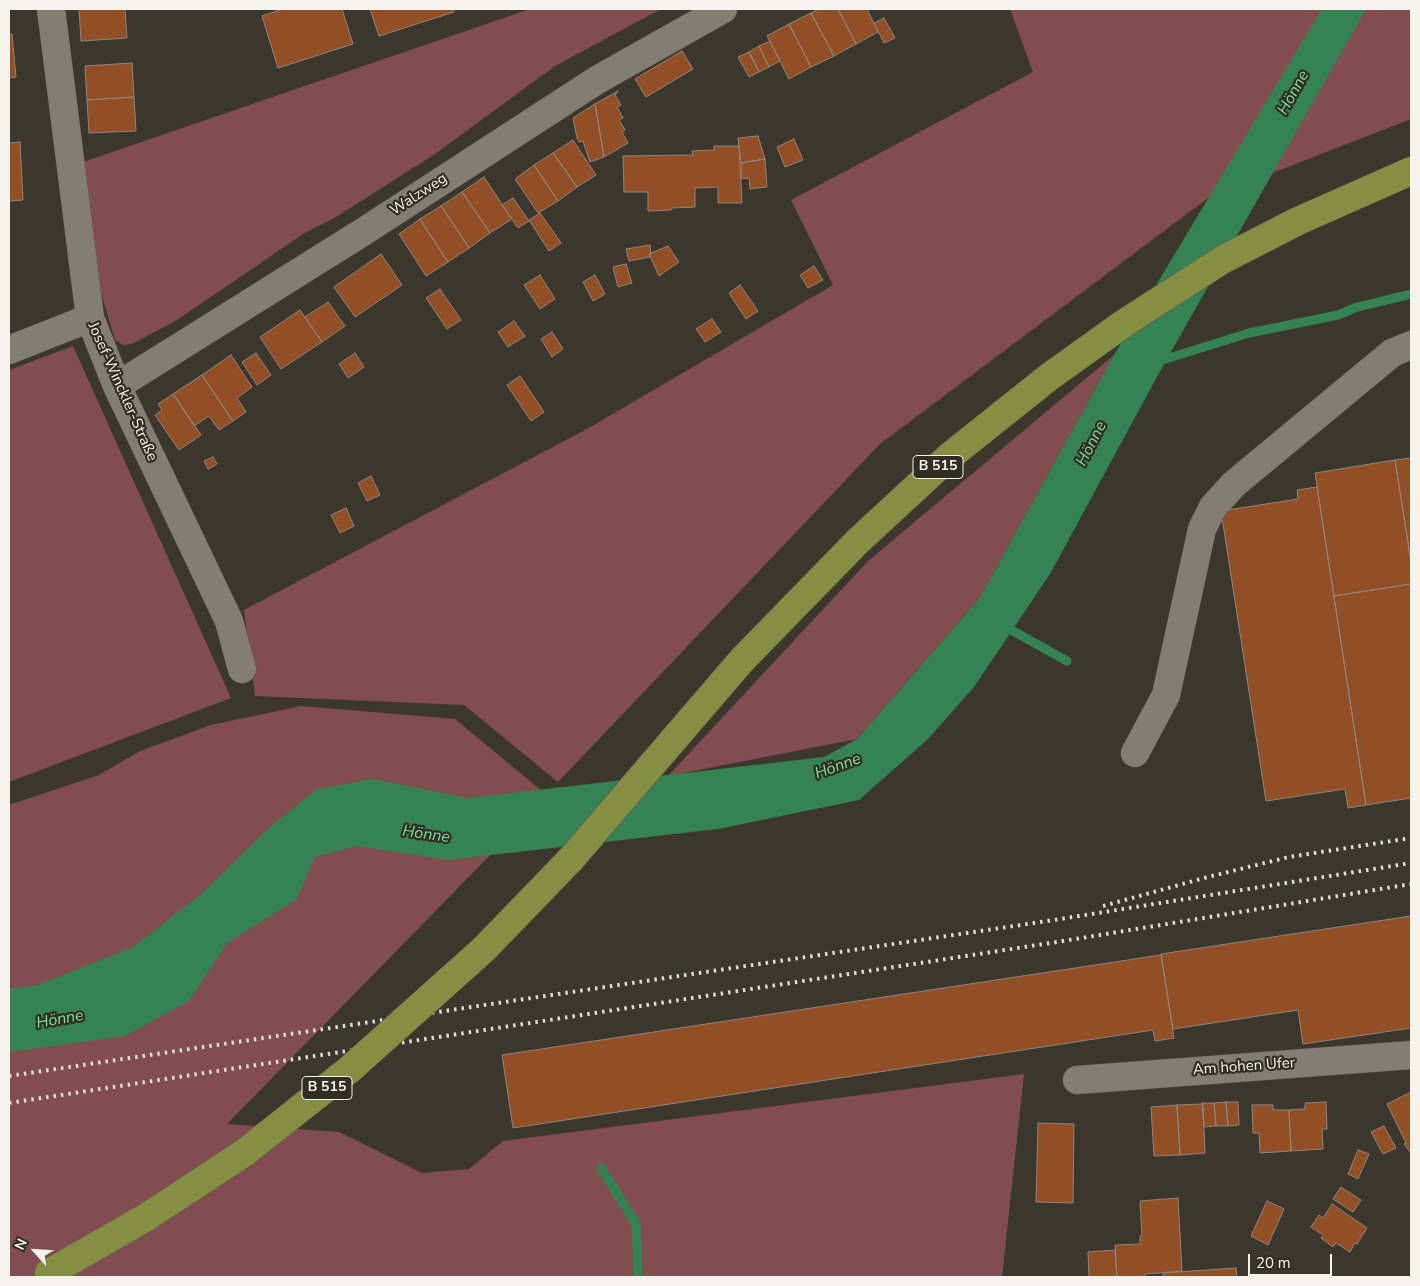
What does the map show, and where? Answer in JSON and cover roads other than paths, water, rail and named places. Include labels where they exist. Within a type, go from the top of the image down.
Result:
[{"type":"main road","name":"B 515","points":[[45,1275],[145,1218],[244,1153],[350,1069],[477,956],[571,859],[742,660],[858,541],[950,456],[1086,350],[1222,260],[1298,221],[1411,171]]},
{"type":"street","name":"Josef-Winckler-Straße","points":[[51,9],[90,318],[116,386],[229,621],[242,669]]},
{"type":"street","name":"Walzweg","points":[[116,386],[363,232],[597,80],[723,9]]},
{"type":"street","points":[[9,350],[90,318]]},
{"type":"street","points":[[1135,753],[1166,695],[1202,529],[1213,507],[1234,484],[1392,353],[1411,345]]},
{"type":"street","name":"Am hohen Ufer","points":[[1077,1080],[1411,1055]]},
{"type":"water","name":"Hönne","points":[[1322,9],[1366,9],[1164,364],[1050,574],[974,687],[928,739],[859,800],[718,829],[448,860],[357,846],[315,857],[296,900],[227,943],[189,1001],[125,1036],[9,1052],[9,989],[38,985],[133,947],[200,895],[271,826],[317,789],[373,779],[467,798],[824,757],[857,739],[979,599],[1114,355]]},
{"type":"waterway","points":[[1156,362],[1249,333],[1338,315],[1357,307],[1411,294]]},
{"type":"waterway","points":[[1004,626],[1067,661]]},
{"type":"waterway","points":[[601,1168],[636,1224],[638,1277]]},
{"type":"railway","points":[[1103,906],[1289,857],[1411,838]]},
{"type":"railway","points":[[9,1076],[1054,920],[1411,863]]},
{"type":"railway","points":[[9,1103],[1057,942],[1411,884]]}]
